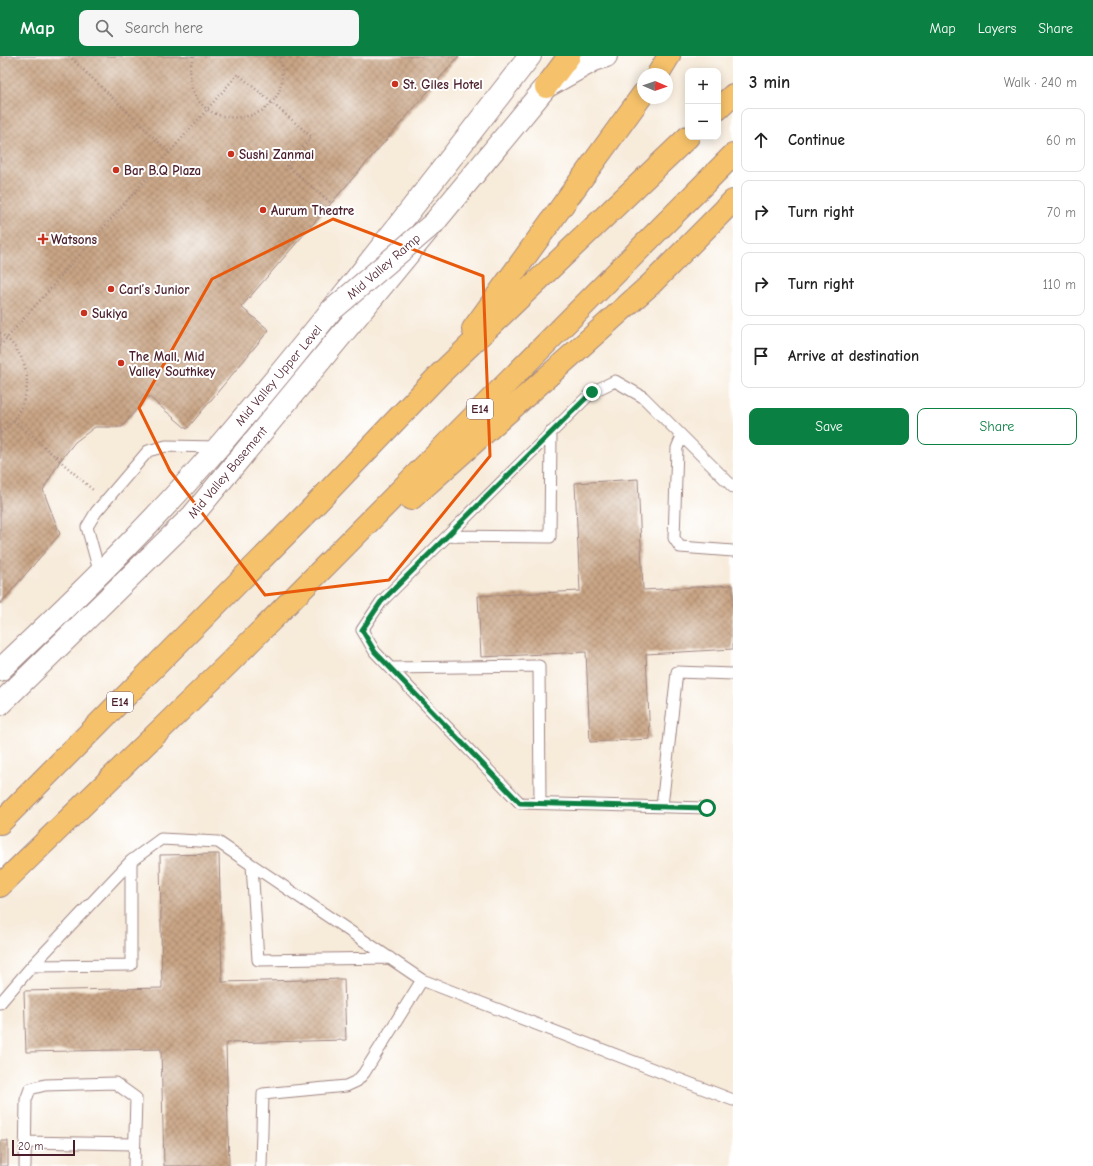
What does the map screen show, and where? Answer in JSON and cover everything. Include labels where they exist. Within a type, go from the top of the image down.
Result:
[{"type":"highway","points":[[546,87],[569,56]]},
{"type":"highway","points":[[662,68],[669,56]]},
{"type":"highway","points":[[721,106],[733,94]]},
{"type":"highway","points":[[440,374],[637,102]]},
{"type":"highway","name":"E14","points":[[0,823],[313,507],[440,374],[685,140]]},
{"type":"highway","name":"E14","points":[[0,886],[228,664],[733,155]]},
{"type":"highway","points":[[228,664],[652,283],[733,201]]},
{"type":"street","name":"Mid Valley Upper Level","points":[[0,670],[100,574],[219,447],[331,311],[530,56]]},
{"type":"street","points":[[435,222],[546,87],[594,60],[606,56]]},
{"type":"street","name":"Mid Valley Ramp","points":[[331,311],[435,222]]},
{"type":"street","name":"Mid Valley Basement","points":[[0,704],[193,515],[435,222]]},
{"type":"lane","points":[[707,808],[520,803],[375,652],[362,630],[381,602],[551,432],[592,392],[615,381],[643,397],[733,487]]},
{"type":"lane","points":[[448,536],[550,537],[551,432]]},
{"type":"lane","points":[[682,436],[677,448],[674,538],[680,548],[733,550]]},
{"type":"lane","points":[[100,574],[87,527],[96,512],[148,452],[166,446],[219,447]]},
{"type":"lane","points":[[391,668],[538,666],[540,803]]},
{"type":"lane","points":[[662,806],[677,672],[733,674]]},
{"type":"lane","points":[[0,1003],[32,966],[131,861],[161,839],[218,842],[422,980],[733,1100]]},
{"type":"lane","points":[[32,966],[131,965],[131,861]]},
{"type":"lane","points":[[252,865],[258,960],[390,958]]},
{"type":"lane","points":[[261,1166],[263,1094],[346,1086],[357,1081],[364,1073],[422,980]]},
{"type":"lane","points":[[25,1166],[26,1100],[30,1089],[45,1085],[115,1083],[136,1098],[134,1166]]},
{"type":"lane","points":[[26,1142],[134,1144]]},
{"type":"path","points":[[69,56],[169,152]]},
{"type":"path","points":[[193,56],[190,78],[193,89],[199,100],[207,109],[217,115],[240,119],[262,111],[277,93],[281,81],[282,69],[279,56]]},
{"type":"path","points":[[0,346],[238,74],[270,103],[312,137],[287,166],[331,203]]},
{"type":"path","points":[[0,333],[7,338],[18,351],[24,362],[26,375],[24,402],[14,420],[0,433]]},
{"type":"path","points":[[14,420],[56,456],[105,502]]},
{"type":"path","points":[[56,456],[63,458]]},
{"type":"highlighted area","points":[[333,219],[483,276],[490,456],[389,580],[265,595],[170,471],[139,408],[212,279]]},
{"type":"building","name":"The Mall, Mid Valley Southkey","points":[[0,56],[459,56],[241,307],[269,330],[187,429],[148,396],[122,427],[95,427],[75,442],[60,461],[43,490],[60,534],[0,604]]},
{"type":"building","points":[[638,479],[643,590],[733,585],[733,649],[646,654],[650,739],[590,742],[586,652],[481,657],[478,596],[580,591],[575,483]]},
{"type":"building","points":[[219,854],[222,982],[344,979],[346,1040],[226,1043],[229,1166],[164,1166],[161,1049],[26,1052],[24,991],[162,988],[160,855]]},
{"type":"building","points":[[0,1141],[8,1141],[8,1166],[0,1166]]},
{"type":"place","name":"St. Giles Hotel","points":[[395,84]]},
{"type":"place","name":"Sushi Zanmai","points":[[231,154]]},
{"type":"place","name":"Bar B.Q Plaza","points":[[116,170]]},
{"type":"place","name":"Aurum Theatre","points":[[263,210]]},
{"type":"place","name":"Watsons","points":[[43,239]]},
{"type":"place","name":"Carl’s Junior","points":[[111,289]]},
{"type":"place","name":"Sukiya","points":[[84,313]]},
{"type":"place","name":"The Mall, Mid Valley Southkey","points":[[121,363]]},
{"type":"route","points":[[592,392],[381,602],[362,630],[375,652],[520,803],[707,808]]}]
